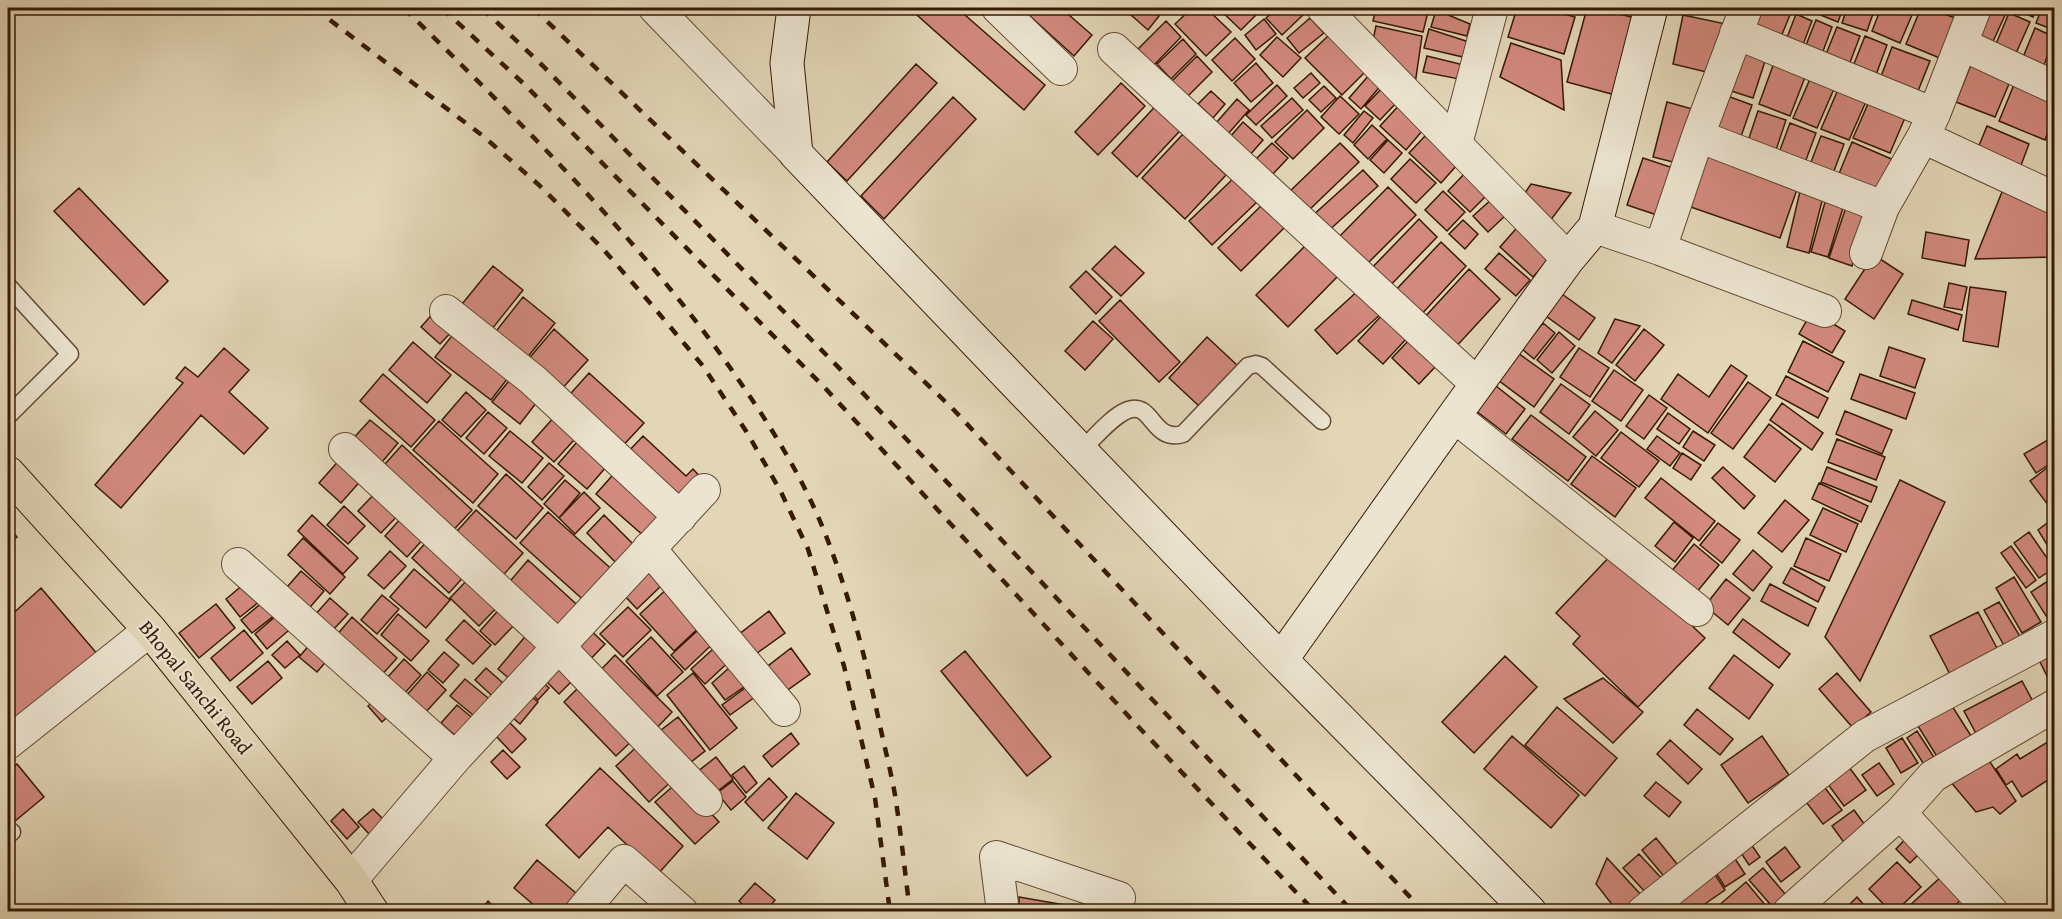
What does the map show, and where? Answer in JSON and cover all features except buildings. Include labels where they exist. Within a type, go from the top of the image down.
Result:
[{"type":"main road","name":"Bhopal Sanchi Road","points":[[10,480],[150,630],[363,902]]},
{"type":"street","points":[[656,8],[1281,660],[1530,912]]},
{"type":"street","points":[[794,8],[787,63],[796,154]]},
{"type":"street","points":[[998,8],[1061,69]]},
{"type":"street","points":[[1456,144],[1492,8]]},
{"type":"street","points":[[1281,660],[1477,384],[1594,227],[1650,8]]},
{"type":"street","points":[[1866,253],[1883,207],[1928,126],[1961,44],[1968,10]]},
{"type":"street","points":[[1335,13],[1456,144],[1568,259]]},
{"type":"street","points":[[1660,249],[1698,136],[1741,20],[2055,198]]},
{"type":"street","points":[[1961,44],[2055,87]]},
{"type":"street","points":[[1114,49],[1477,384]]},
{"type":"street","points":[[1698,136],[1883,207]]},
{"type":"street","points":[[1594,227],[1660,249],[1825,311]]},
{"type":"street","points":[[446,311],[533,380],[680,517]]},
{"type":"street","points":[[1454,416],[1697,610]]},
{"type":"street","points":[[345,449],[559,647],[706,800]]},
{"type":"street","points":[[363,902],[455,758],[704,490]]},
{"type":"street","points":[[649,548],[784,710]]},
{"type":"street","points":[[238,564],[455,758]]},
{"type":"street","points":[[8,743],[150,630]]},
{"type":"street","points":[[1643,912],[1865,736],[2055,636]]},
{"type":"street","points":[[1789,912],[1900,813],[1933,776],[2055,706]]},
{"type":"street","points":[[1900,813],[1992,912]]},
{"type":"street","points":[[1002,912],[996,857],[1119,898]]},
{"type":"street","points":[[581,912],[624,861],[682,912]]},
{"type":"lane","points":[[8,286],[70,354],[8,416]]},
{"type":"lane","points":[[1081,451],[1119,415],[1129,410],[1139,409],[1148,415],[1163,433],[1173,437],[1183,434],[1248,366],[1256,363],[1322,420]]},
{"type":"railway","points":[[314,8],[483,136],[539,185],[603,249],[651,304],[703,366],[746,431],[780,490],[808,549],[844,666],[875,798],[890,912]]},
{"type":"railway","points":[[404,8],[581,187],[664,282],[740,382],[789,459],[820,520],[858,633],[893,786],[910,912]]},
{"type":"railway","points":[[442,8],[524,84],[825,388],[1132,720],[1315,912]]},
{"type":"railway","points":[[482,8],[543,66],[843,372],[1353,912]]},
{"type":"railway","points":[[533,8],[952,408],[1424,912]]}]
